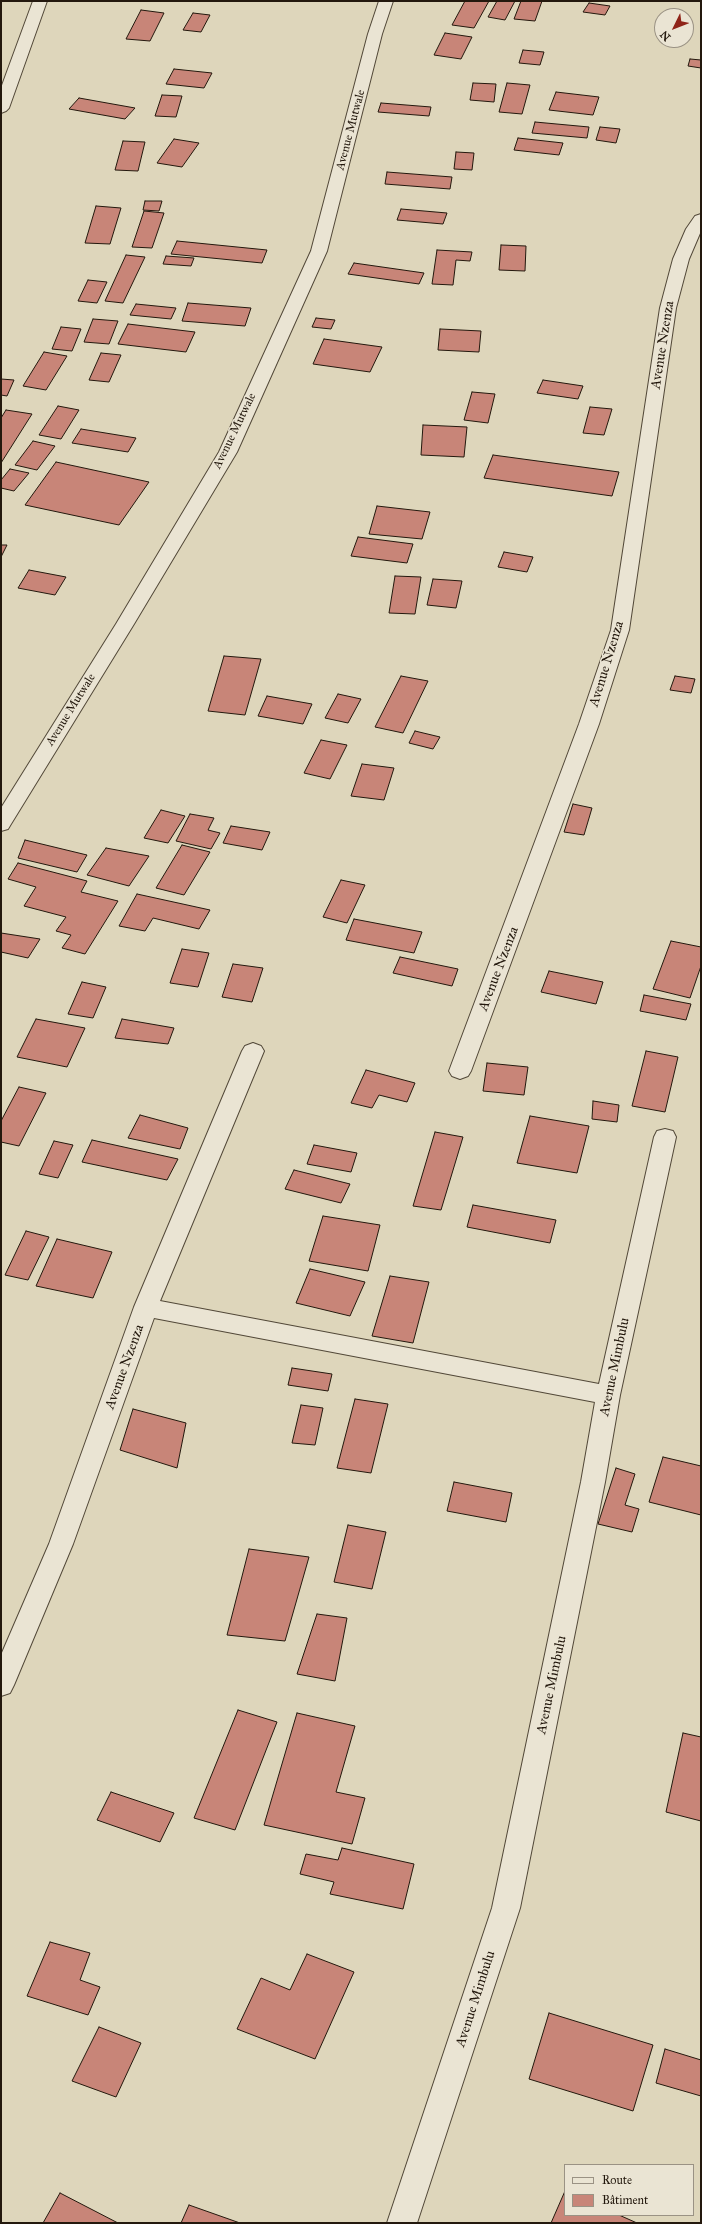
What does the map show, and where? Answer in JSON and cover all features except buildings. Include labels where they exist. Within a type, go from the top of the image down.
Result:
[{"type":"street","points":[[1,108],[40,1]]},
{"type":"street","name":"Avenue Mutwale","points":[[1,824],[125,624],[228,452],[319,251],[375,34],[386,1]]},
{"type":"street","name":"Avenue Nzenza","points":[[460,1071],[581,747],[620,630],[668,308],[681,259],[694,229],[701,219]]},
{"type":"street","name":"Avenue Nzenza","points":[[1,1685],[62,1544],[146,1307],[253,1051]]},
{"type":"street","name":"Avenue Mimbulu","points":[[402,2223],[506,1908],[593,1482],[608,1395],[665,1137]]},
{"type":"street","points":[[146,1307],[608,1395]]}]
